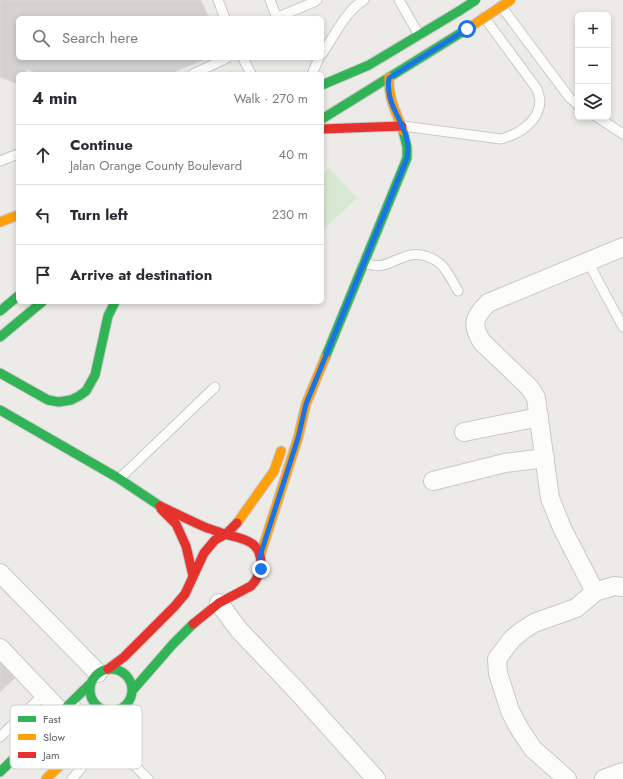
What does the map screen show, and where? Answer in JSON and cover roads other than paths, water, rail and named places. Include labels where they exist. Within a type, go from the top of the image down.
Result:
[{"type":"street","points":[[324,84],[369,65],[476,0]]},
{"type":"street","points":[[324,118],[511,0]]},
{"type":"street","points":[[260,556],[298,438],[306,404],[407,158],[407,140],[389,100],[389,78]]},
{"type":"street","points":[[324,129],[402,126]]},
{"type":"street","points":[[0,222],[16,216]]},
{"type":"street","points":[[595,592],[562,528],[550,498],[536,398],[530,388],[482,342],[476,334],[475,323],[477,317],[488,303],[623,246]]},
{"type":"street","points":[[0,311],[16,298]]},
{"type":"street","points":[[0,337],[40,304]]},
{"type":"street","points":[[0,373],[48,400],[59,402],[71,400],[79,396],[86,391],[95,376],[108,316],[114,304]]},
{"type":"street","points":[[291,427],[306,404]]},
{"type":"street","points":[[0,410],[119,479],[156,504],[226,534],[245,539],[252,543],[260,556],[261,569],[258,580],[250,588],[230,596],[219,603],[193,624],[132,691],[129,700],[125,705]]},
{"type":"street","points":[[464,432],[539,417]]},
{"type":"street","points":[[69,705],[99,675],[124,658],[185,594],[204,554],[215,540],[226,534],[241,519],[274,472],[283,446]]},
{"type":"street","points":[[433,481],[505,463],[545,458]]},
{"type":"street","points":[[156,504],[176,524],[186,546],[191,580]]},
{"type":"street","points":[[0,573],[99,675]]},
{"type":"street","points":[[567,779],[534,749],[519,728],[510,711],[498,673],[497,659],[512,639],[534,623],[576,608],[595,592],[614,586],[623,587]]},
{"type":"street","points":[[219,603],[239,630],[297,691],[376,779]]},
{"type":"street","points":[[0,648],[44,694],[63,705]]},
{"type":"street","points":[[96,705],[90,694],[99,675],[117,670],[125,674],[130,682],[132,691]]},
{"type":"street","points":[[0,772],[10,762]]},
{"type":"street","points":[[46,779],[56,769]]},
{"type":"street","points":[[604,779],[623,772]]},
{"type":"lane","points":[[218,0],[224,16]]},
{"type":"lane","points":[[270,0],[275,16]]},
{"type":"lane","points":[[281,16],[316,0]]},
{"type":"lane","points":[[324,51],[346,17],[360,2],[364,0]]},
{"type":"lane","points":[[399,0],[419,35]]},
{"type":"lane","points":[[402,126],[501,139],[523,129],[530,123],[538,112],[540,100],[537,89],[471,0]]},
{"type":"lane","points":[[496,0],[569,97],[575,102]]},
{"type":"lane","points":[[196,72],[223,60]]},
{"type":"lane","points":[[244,60],[250,72]]},
{"type":"lane","points":[[313,72],[318,60]]},
{"type":"lane","points":[[602,120],[623,134]]},
{"type":"lane","points":[[0,161],[16,155]]},
{"type":"lane","points":[[363,263],[377,267],[387,265],[414,254],[422,255],[432,258],[443,266],[458,291]]},
{"type":"lane","points":[[588,262],[623,327]]},
{"type":"lane","points":[[119,479],[215,387]]},
{"type":"lane","points":[[33,705],[44,694]]},
{"type":"lane","points":[[0,737],[10,727]]},
{"type":"lane","points":[[72,779],[81,769]]},
{"type":"lane","points":[[138,769],[148,779]]}]
